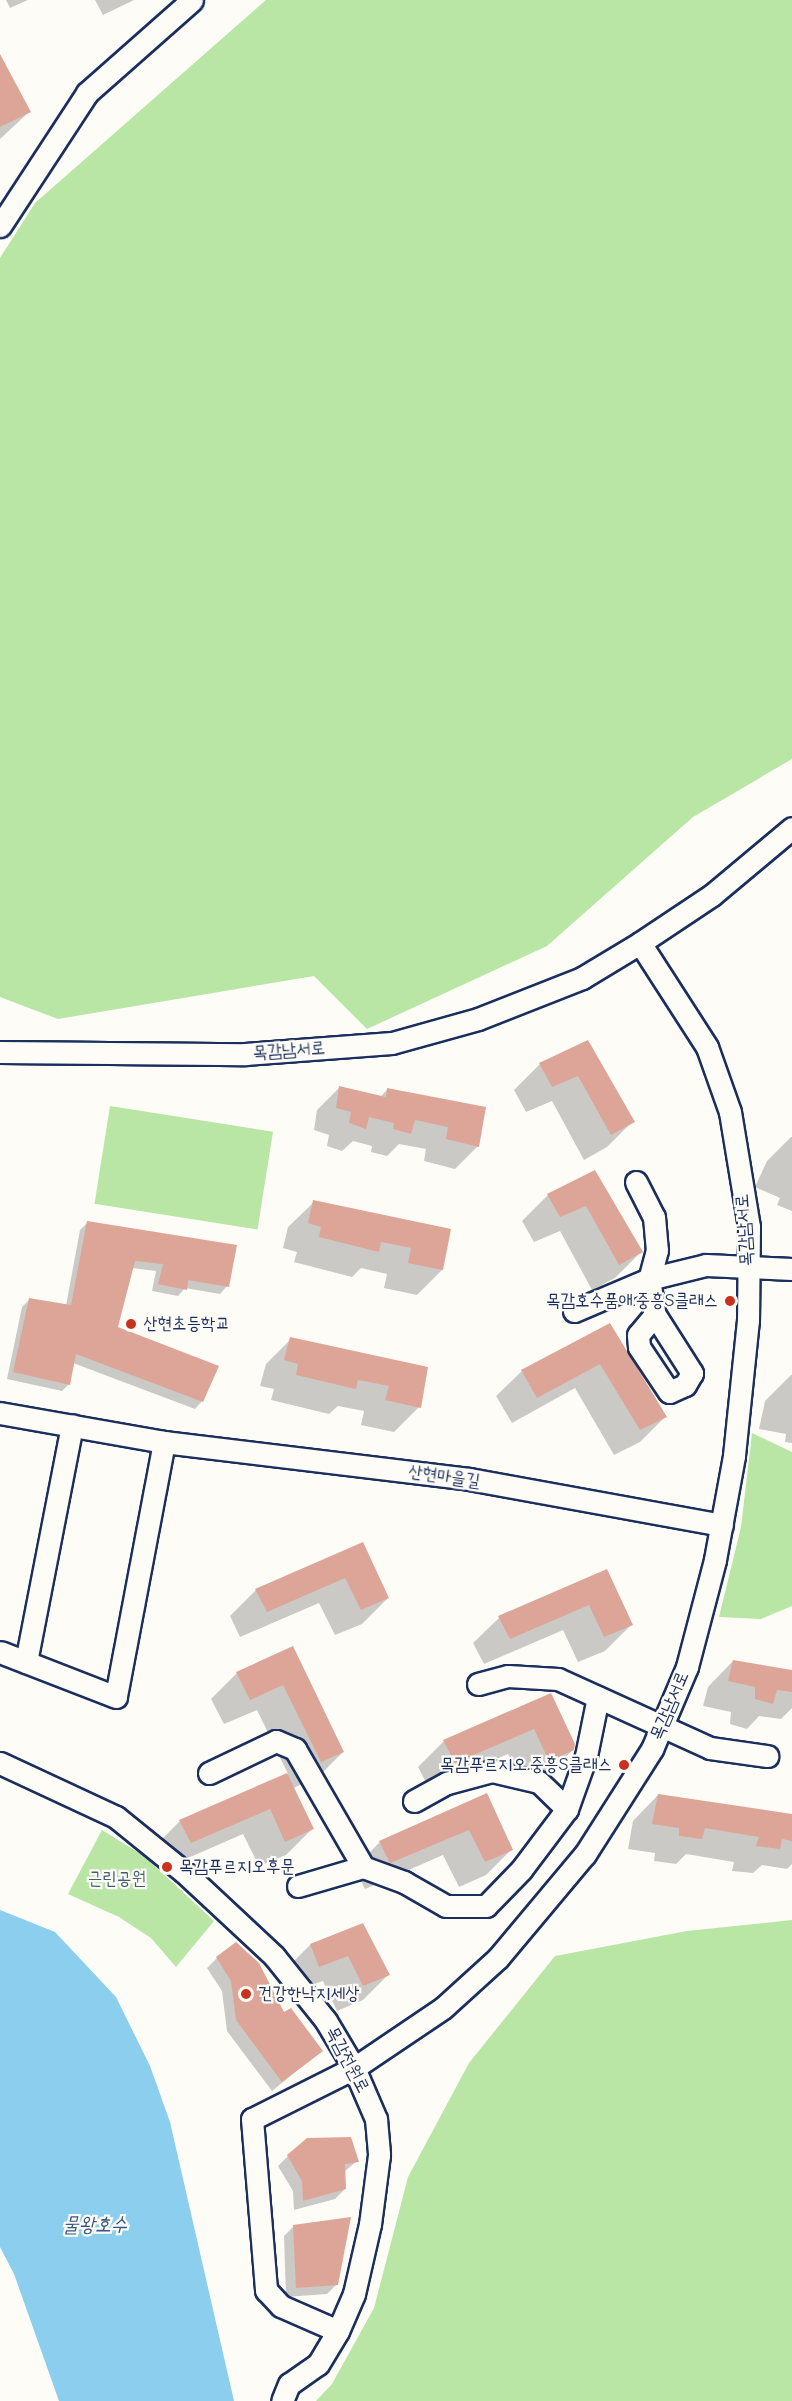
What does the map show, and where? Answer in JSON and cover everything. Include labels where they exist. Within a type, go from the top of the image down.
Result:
[{"type":"street","points":[[0,226],[87,93],[192,0]]},
{"type":"street","points":[[640,943],[712,896],[792,828]]},
{"type":"street","name":"목감남서로","points":[[0,1052],[245,1054],[392,1043],[478,1019],[582,978],[640,943],[707,1047],[730,1112],[749,1227],[748,1320],[736,1433],[722,1525],[687,1667],[652,1749],[585,1854],[498,1958],[443,2008],[354,2068],[252,2120],[266,2290],[281,2306],[338,2331]]},
{"type":"street","points":[[636,1182],[654,1217],[657,1250],[649,1279],[655,1315]]},
{"type":"street","points":[[574,1311],[649,1279],[706,1265],[792,1269]]},
{"type":"street","name":"산현마을길","points":[[0,1413],[164,1442],[469,1479],[722,1525]]},
{"type":"street","points":[[27,1662],[72,1425]]},
{"type":"street","points":[[0,1652],[116,1696],[164,1442]]},
{"type":"street","points":[[478,1684],[508,1676],[558,1679],[660,1728],[710,1748],[767,1756]]},
{"type":"street","points":[[298,1886],[363,1868],[404,1882],[446,1906],[486,1906],[521,1870],[567,1809],[586,1756],[598,1697]]},
{"type":"street","points":[[209,1773],[276,1741],[295,1749],[363,1868]]},
{"type":"street","name":"목감전원로","points":[[0,1763],[116,1818],[184,1872],[274,1956],[326,2021],[354,2068],[376,2118],[379,2155],[370,2224],[354,2294],[338,2331],[318,2364],[286,2393]]},
{"type":"street","points":[[414,1801],[447,1783],[492,1771],[539,1782],[567,1809]]},
{"type":"green space","points":[[266,0],[792,0],[792,759],[693,817],[547,946],[367,1029],[314,976],[58,1019],[0,997],[0,258],[35,203]]},
{"type":"green space","points":[[110,1106],[273,1132],[257,1230],[95,1204]]},
{"type":"green space","points":[[752,1433],[792,1452],[792,1606],[761,1619],[719,1617],[741,1527]]},
{"type":"green space","name":"근린공원","points":[[102,1830],[144,1856],[214,1921],[176,1967],[151,1938],[119,1917],[68,1894]]},
{"type":"green space","points":[[792,1920],[792,2401],[316,2401],[332,2384],[374,2308],[408,2177],[469,2063],[555,1956],[687,1931]]},
{"type":"water","name":"물왕호수","points":[[0,1910],[55,1932],[116,1997],[150,2066],[170,2122],[234,2401],[59,2401],[14,2274],[0,2247]]},
{"type":"building","points":[[0,54],[31,112],[0,127]]},
{"type":"building","points":[[588,1040],[635,1122],[611,1135],[578,1076],[552,1087],[539,1063]]},
{"type":"building","points":[[339,1086],[386,1097],[387,1088],[486,1107],[479,1147],[446,1139],[448,1127],[415,1120],[411,1134],[393,1129],[394,1123],[369,1117],[366,1129],[349,1123],[351,1112],[336,1108]]},
{"type":"building","points":[[595,1170],[643,1252],[619,1265],[586,1206],[560,1217],[547,1194]]},
{"type":"building","points":[[313,1200],[451,1229],[443,1270],[408,1263],[411,1248],[381,1242],[379,1252],[319,1237],[321,1227],[308,1223]]},
{"type":"building","points":[[87,1221],[237,1245],[229,1287],[188,1280],[187,1290],[158,1284],[163,1264],[135,1261],[118,1327],[219,1366],[203,1402],[76,1354],[70,1385],[13,1372],[29,1298],[71,1305]]},
{"type":"building","points":[[610,1323],[667,1417],[640,1430],[600,1364],[537,1398],[521,1370]]},
{"type":"building","points":[[290,1337],[428,1367],[421,1408],[385,1400],[389,1386],[358,1380],[356,1389],[296,1375],[298,1364],[284,1360]]},
{"type":"building","points":[[363,1542],[389,1598],[361,1610],[345,1578],[267,1612],[255,1589]]},
{"type":"building","points":[[607,1569],[633,1625],[604,1637],[589,1605],[510,1639],[498,1616]]},
{"type":"building","points":[[293,1646],[344,1752],[321,1762],[283,1685],[250,1700],[236,1672]]},
{"type":"building","points":[[733,1660],[792,1670],[792,1692],[777,1690],[773,1704],[755,1699],[755,1687],[728,1681]]},
{"type":"building","points":[[551,1693],[575,1744],[574,1750],[549,1761],[534,1729],[455,1763],[443,1740]]},
{"type":"building","points":[[287,1773],[314,1829],[285,1842],[270,1809],[191,1843],[179,1820]]},
{"type":"building","points":[[487,1793],[513,1850],[485,1862],[469,1830],[390,1863],[379,1841]]},
{"type":"building","points":[[658,1794],[792,1814],[792,1841],[782,1839],[780,1849],[756,1846],[759,1837],[705,1828],[702,1839],[679,1836],[679,1828],[652,1824]]},
{"type":"building","points":[[363,1923],[390,1975],[363,1986],[348,1956],[319,1967],[310,1944]]},
{"type":"building","points":[[236,1942],[259,1963],[284,2012],[291,2008],[323,2051],[282,2082],[236,2020],[231,1981],[216,1957]]},
{"type":"building","points":[[351,2137],[359,2162],[345,2164],[346,2189],[303,2201],[302,2181],[287,2155],[307,2138]]},
{"type":"building","points":[[351,2217],[338,2285],[296,2288],[293,2225]]},
{"type":"place","name":"목감호수품애.중흥S클래스","points":[[730,1301]]},
{"type":"place","name":"산현초등학교","points":[[131,1324]]},
{"type":"place","name":"목감푸르지오.중흥S클래스","points":[[624,1765]]},
{"type":"place","name":"목감푸르지오후문","points":[[167,1867]]},
{"type":"place","name":"건강한낙지세상","points":[[246,1994]]}]
